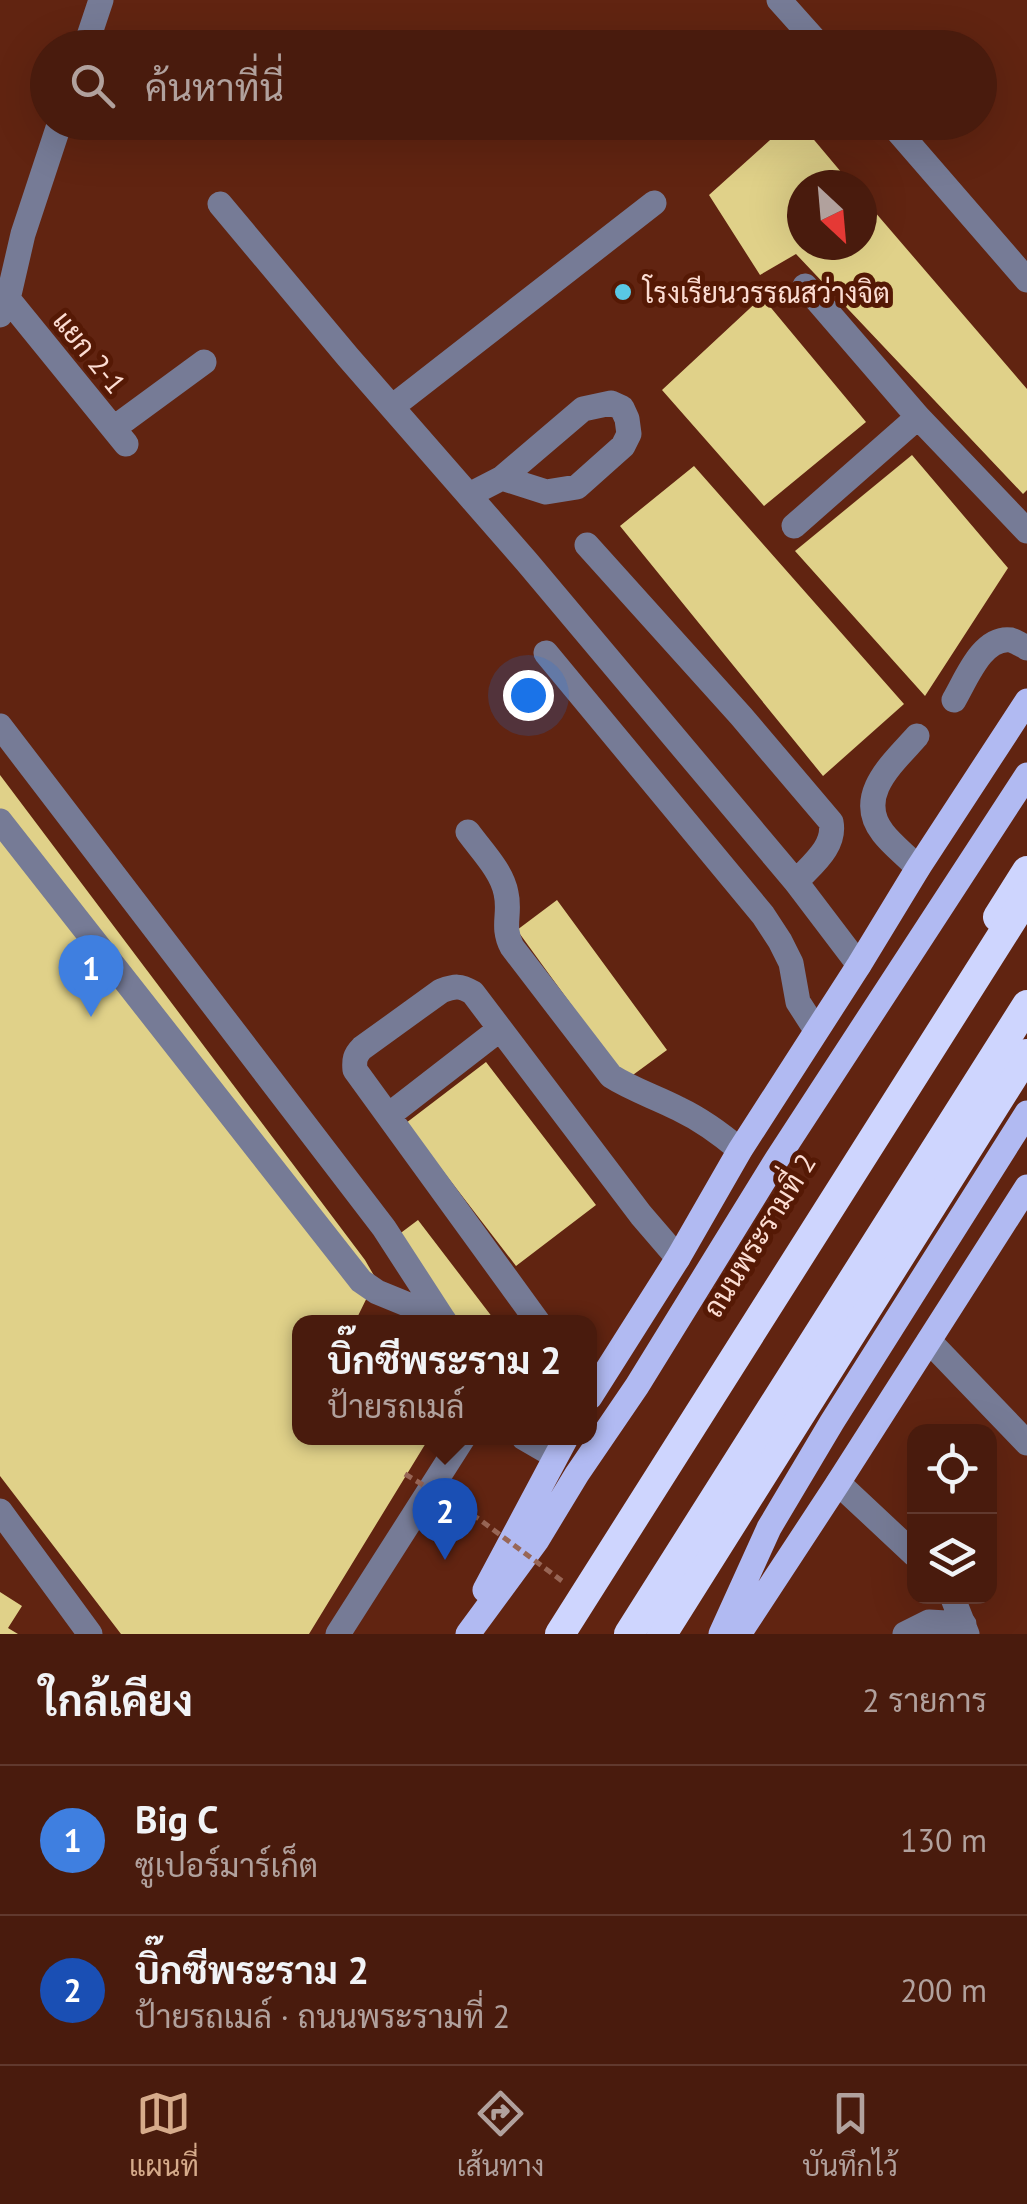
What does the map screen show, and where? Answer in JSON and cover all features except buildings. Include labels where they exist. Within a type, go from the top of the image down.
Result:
[{"type":"highway","name":"ถนนพระรามที่ 2","points":[[546,1634],[1027,872]]},
{"type":"highway","points":[[560,1634],[1027,896]]},
{"type":"highway","points":[[629,1634],[1027,1006]]},
{"type":"highway","points":[[662,1634],[1027,1054]]},
{"type":"main road","name":"ถนนพระรามที่ 2","points":[[597,1383],[918,868],[1027,702]]},
{"type":"main road","points":[[597,1444],[777,1158],[1027,774]]},
{"type":"main road","points":[[721,1634],[770,1528],[832,1422],[1027,1113]]},
{"type":"main road","points":[[739,1634],[1027,1187]]},
{"type":"main road","points":[[465,1634],[537,1540],[597,1445]]},
{"type":"main road","points":[[465,1634],[560,1447]]},
{"type":"street","points":[[92,30],[101,0]]},
{"type":"street","points":[[780,0],[806,30]]},
{"type":"street","points":[[4,307],[54,140]]},
{"type":"street","points":[[906,140],[1027,280]]},
{"type":"street","points":[[392,407],[654,203]]},
{"type":"street","points":[[220,204],[796,882],[860,966]]},
{"type":"street","points":[[805,286],[918,416],[1027,531]]},
{"type":"street","name":"แยก 2-1","points":[[4,307],[120,436],[204,362]]},
{"type":"street","points":[[469,495],[502,478],[583,408],[611,404],[622,408],[629,434],[623,446],[577,487],[546,492],[502,478]]},
{"type":"street","points":[[794,526],[918,416]]},
{"type":"street","points":[[587,546],[832,822],[834,834],[826,849],[796,882]]},
{"type":"street","points":[[954,700],[981,654],[997,642],[1012,640],[1027,648]]},
{"type":"street","points":[[546,653],[763,915],[780,940],[798,1002],[816,1030]]},
{"type":"street","points":[[0,726],[384,1228],[441,1315]]},
{"type":"street","points":[[917,736],[886,770],[873,792],[872,810],[884,835],[918,868]]},
{"type":"street","points":[[0,821],[361,1282],[432,1315]]},
{"type":"street","points":[[468,832],[506,890],[506,934],[512,947],[611,1076],[713,1127],[740,1150]]},
{"type":"street","points":[[533,1315],[355,1070],[356,1054],[362,1048],[441,991],[455,986],[473,993],[678,1258]]},
{"type":"street","points":[[390,1115],[500,1029]]},
{"type":"street","points":[[929,1341],[1027,1443]]},
{"type":"street","points":[[338,1634],[459,1445]]},
{"type":"street","points":[[838,1484],[907,1548]]},
{"type":"street","points":[[0,1511],[90,1634]]},
{"type":"street","points":[[955,1604],[965,1629]]},
{"type":"street","points":[[905,1634],[929,1622],[965,1629]]},
{"type":"path","points":[[405,1474],[479,1519],[571,1588]]},
{"type":"place","name":"โรงเรียนวรรณสว่างจิต","points":[[623,292]]},
{"type":"place","name":"Big C","points":[[91,1017]]},
{"type":"place","name":"บิ๊กซีพระราม 2","points":[[445,1560]]}]
